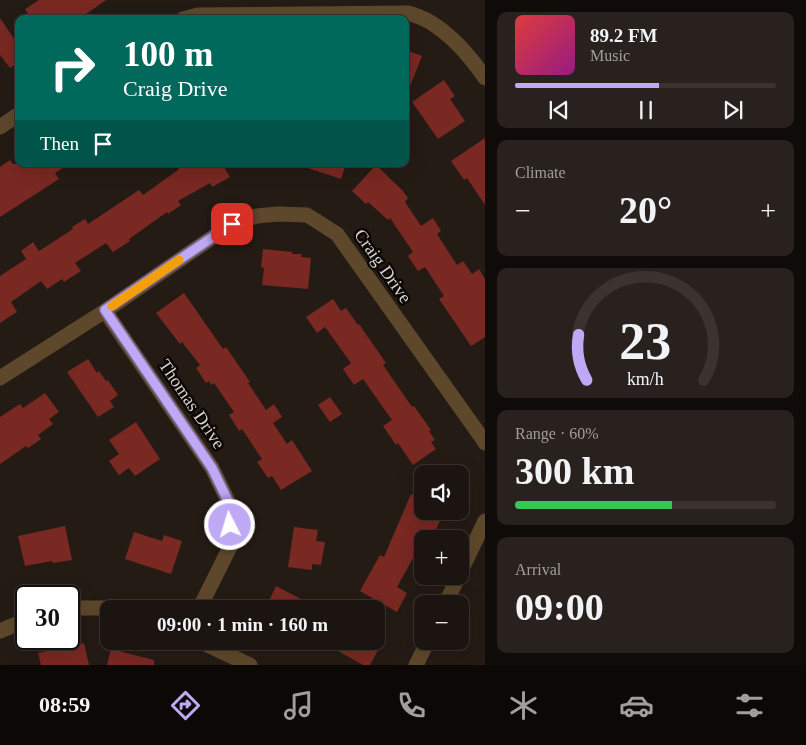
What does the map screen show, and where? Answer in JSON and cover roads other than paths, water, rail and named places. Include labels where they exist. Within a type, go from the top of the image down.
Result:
[{"type":"street","points":[[198,15],[294,7],[408,12],[428,21],[455,41],[475,63],[485,78]]},
{"type":"street","points":[[0,127],[15,117]]},
{"type":"street","name":"Craig Drive","points":[[0,378],[232,224],[257,216],[278,214],[307,215],[337,234],[485,444]]},
{"type":"street","name":"Thomas Drive","points":[[105,310],[212,468],[230,505],[231,545],[204,600]]},
{"type":"street","points":[[469,554],[485,521]]},
{"type":"street","points":[[80,608],[100,608]]},
{"type":"street","points":[[0,631],[15,625]]},
{"type":"street","points":[[218,650],[250,665]]},
{"type":"street","points":[[416,665],[424,650]]}]
